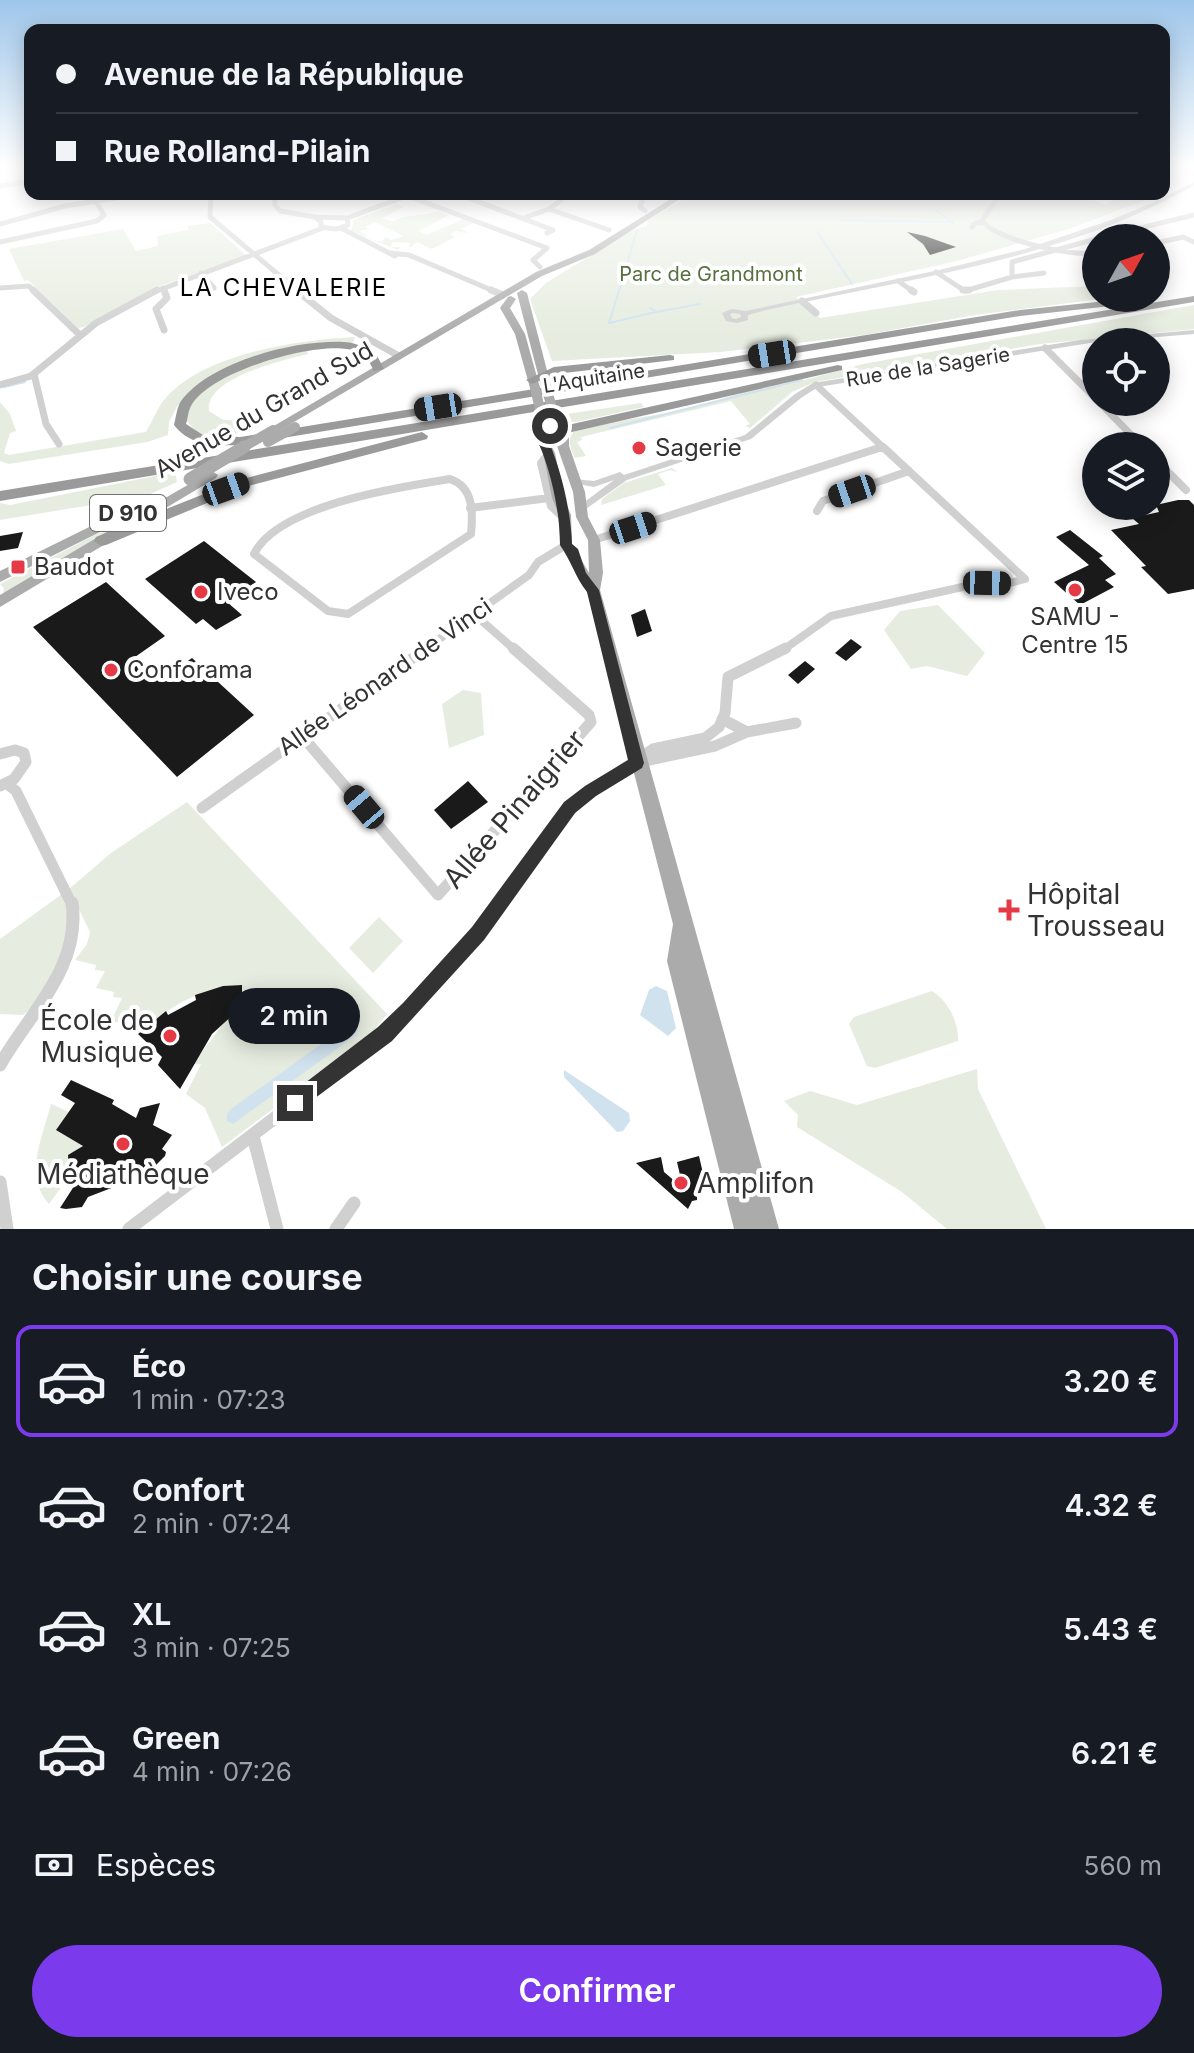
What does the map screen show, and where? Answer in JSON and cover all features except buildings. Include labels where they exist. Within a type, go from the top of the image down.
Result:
[{"type":"highway","name":"L'Aquitaine","points":[[1170,295],[1194,291]]},
{"type":"highway","name":"L'Aquitaine","points":[[1170,301],[1194,299]]},
{"type":"highway","points":[[378,369],[378,359],[373,352],[346,344],[316,345],[268,356],[195,391],[181,409],[180,425],[188,434],[204,440],[240,441],[847,341],[1044,310],[1082,308]]},
{"type":"highway","name":"L'Aquitaine","points":[[0,486],[1086,312]]},
{"type":"highway","name":"L'Aquitaine","points":[[0,496],[1089,312]]},
{"type":"highway","points":[[101,541],[244,483],[401,441],[1087,322],[1112,312]]},
{"type":"highway","points":[[540,378],[568,369],[847,341]]},
{"type":"highway","points":[[552,424],[888,355]]},
{"type":"main road","name":"D 910","points":[[575,256],[580,248],[620,224]]},
{"type":"main road","name":"D 910","points":[[485,314],[551,270],[575,256],[592,252],[636,224]]},
{"type":"main road","name":"D 910","points":[[522,299],[551,270]]},
{"type":"main road","name":"Avenue du Grand Sud","points":[[0,577],[190,479],[399,356],[507,297]]},
{"type":"main road","points":[[540,378],[505,306],[507,297],[522,299],[552,424],[576,481],[580,509],[594,545],[596,573],[593,590]]},
{"type":"main road","name":"Avenue du Grand Sud","points":[[0,602],[485,314]]},
{"type":"main road","points":[[485,314],[509,314]]},
{"type":"main road","points":[[552,424],[540,436],[549,453],[551,470],[567,521],[570,549],[581,574],[593,590],[636,763],[681,926],[713,1027],[767,1229]]},
{"type":"main road","points":[[570,549],[594,545]]},
{"type":"main road","points":[[681,926],[677,961],[746,1229]]},
{"type":"street","points":[[0,242],[82,224]]},
{"type":"street","points":[[218,224],[252,256],[331,318],[399,356]]},
{"type":"street","points":[[0,385],[34,374],[96,323],[163,288],[252,256],[315,224]]},
{"type":"street","points":[[328,224],[390,253],[411,256],[507,297]]},
{"type":"street","points":[[341,228],[347,224]]},
{"type":"street","points":[[486,224],[547,248],[533,260],[540,267]]},
{"type":"street","points":[[539,224],[553,230],[547,233]]},
{"type":"street","points":[[593,224],[609,230]]},
{"type":"street","points":[[988,224],[989,230],[1037,245],[1082,252]]},
{"type":"street","points":[[744,314],[936,272],[1100,224]]},
{"type":"street","points":[[1170,240],[1183,237],[1194,242]]},
{"type":"street","points":[[1051,241],[1060,248]]},
{"type":"street","points":[[1012,277],[1011,262],[1082,242]]},
{"type":"street","points":[[936,272],[965,291],[1012,277],[1044,273]]},
{"type":"street","points":[[201,273],[214,288]]},
{"type":"street","points":[[898,281],[914,292]]},
{"type":"street","points":[[0,288],[18,284],[29,286],[80,335]]},
{"type":"street","points":[[163,288],[167,298],[156,309],[164,330]]},
{"type":"street","points":[[802,301],[816,313]]},
{"type":"street","name":"Rue de la Sagerie","points":[[580,509],[617,481],[748,437],[816,385],[1045,348],[1194,332]]},
{"type":"street","points":[[1045,348],[1082,384]]},
{"type":"street","points":[[34,374],[46,424],[59,444]]},
{"type":"street","points":[[129,1229],[385,1034],[478,934],[570,808],[653,749],[705,738],[719,727],[728,677],[773,657],[831,616],[976,584],[1010,583],[1025,579],[816,385]]},
{"type":"street","points":[[1113,416],[1129,432]]},
{"type":"street","points":[[594,545],[883,447]]},
{"type":"street","points":[[549,453],[541,463],[549,498],[555,512],[567,521]]},
{"type":"street","name":"Rue de la Sagerie","points":[[576,481],[594,484],[682,459]]},
{"type":"street","points":[[817,511],[823,501],[909,471]]},
{"type":"street","points":[[1170,474],[1186,490]]},
{"type":"street","points":[[453,479],[461,482],[467,490],[470,508],[472,531],[467,539],[348,614],[328,611],[254,554],[257,541],[307,513],[431,482],[453,479]]},
{"type":"street","points":[[470,508],[549,498]]},
{"type":"street","name":"Allée Léonard de Vinci","points":[[202,808],[529,575],[538,562],[570,549]]},
{"type":"street","name":"Allée Pinaigrier","points":[[303,737],[438,895],[591,722],[589,715],[474,614]]},
{"type":"street","points":[[722,719],[747,732]]},
{"type":"street","points":[[636,763],[715,746],[747,732],[796,723]]},
{"type":"street","points":[[0,1065],[54,984],[69,955],[74,916],[72,904],[16,791],[4,785],[20,774],[26,762],[24,753],[3,750]]},
{"type":"street","points":[[253,1136],[277,1229]]},
{"type":"street","points":[[0,1182],[7,1229]]},
{"type":"street","points":[[336,1229],[354,1203]]},
{"type":"green space","points":[[212,224],[246,255],[157,287],[78,328],[28,280],[24,281],[9,249],[123,229],[136,251],[158,246],[157,236],[188,230],[188,226]]},
{"type":"green space","points":[[353,224],[370,224],[365,227],[369,229],[359,231],[366,237],[351,230]]},
{"type":"green space","points":[[380,224],[431,224],[419,231],[427,235],[451,224],[471,224],[461,229],[469,233],[456,231],[450,234],[455,237],[432,249],[417,242],[409,248],[410,243],[393,242],[390,247],[368,238],[381,242],[386,237],[391,240],[403,236]]},
{"type":"green space","name":"Parc de Grandmont","points":[[647,224],[1082,224],[957,261],[796,297],[820,318],[998,290],[1082,287],[1082,301],[975,315],[864,335],[721,352],[552,361],[530,299],[546,283],[631,231]]},
{"type":"green space","points":[[1194,305],[1194,329],[1170,331],[1170,328],[1082,328],[1082,340],[1040,344],[815,382],[792,392],[750,428],[745,426],[750,424],[731,401],[581,437],[582,440],[577,442],[586,456],[575,458],[571,448],[570,437],[574,431],[683,410],[778,383],[783,386],[863,364],[1155,312],[1170,312],[1170,309]]},
{"type":"green space","points":[[355,337],[352,345],[305,348],[308,354],[248,372],[219,389],[211,399],[209,411],[223,420],[255,421],[236,434],[198,434],[187,421],[190,404],[178,405],[169,422],[168,435],[147,442],[9,464],[0,461],[0,402],[10,414],[16,431],[10,433],[4,453],[9,455],[146,432],[164,400],[181,384],[226,360],[280,346]]},
{"type":"green space","points":[[641,403],[644,407],[576,422],[561,421],[560,415]]},
{"type":"green space","points":[[672,468],[677,472],[670,470],[658,474],[666,485],[601,505],[602,499],[624,483]]},
{"type":"green space","points":[[175,472],[177,482],[146,496],[0,520],[0,503],[10,505]]},
{"type":"green space","points":[[128,518],[3,595],[4,588],[0,584]]},
{"type":"green space","points":[[938,605],[985,653],[967,676],[927,666],[911,669],[884,630],[900,611]]},
{"type":"green space","points":[[463,690],[481,693],[484,735],[449,748],[442,704]]},
{"type":"green space","points":[[187,802],[387,1014],[368,1038],[222,1147],[205,1108],[186,1094],[201,1064],[194,1064],[226,1019],[234,1002],[242,999],[242,985],[202,993],[165,1013],[142,1031],[136,1013],[124,1023],[115,1022],[114,1015],[122,998],[113,997],[114,992],[96,988],[105,971],[95,970],[96,965],[75,960],[87,944],[90,932],[69,889],[111,853]]},
{"type":"green space","points":[[62,894],[69,909],[63,960],[32,1008],[23,1015],[0,1014],[0,939]]},
{"type":"green space","points":[[379,917],[403,941],[373,973],[349,948]]},
{"type":"green space","points":[[932,991],[943,1000],[951,1013],[957,1027],[958,1041],[875,1068],[867,1066],[849,1024],[854,1017]]},
{"type":"green space","points":[[977,1069],[978,1089],[1046,1229],[947,1229],[902,1192],[797,1127],[798,1115],[784,1101],[810,1091],[857,1105]]},
{"type":"green space","points":[[51,1104],[69,1112],[57,1129],[82,1145],[78,1152],[69,1154],[71,1174],[49,1204],[41,1193],[36,1168]]},
{"type":"water","points":[[656,986],[667,991],[676,1028],[668,1036],[640,1015],[649,990]]},
{"type":"water","points":[[353,1021],[358,1028],[356,1035],[233,1124],[227,1121],[231,1109]]},
{"type":"water","points":[[564,1070],[629,1113],[630,1121],[623,1131],[617,1132],[564,1077]]},
{"type":"waterway","points":[[622,281],[637,230]]},
{"type":"waterway","points":[[817,232],[852,284]]},
{"type":"waterway","points":[[621,284],[609,323],[656,312]]},
{"type":"waterway","points":[[656,312],[700,304]]},
{"type":"waterway","points":[[650,308],[656,312]]},
{"type":"waterway","points":[[610,428],[802,380]]},
{"type":"waterway","points":[[4,387],[25,382]]},
{"type":"place","name":"Sagerie","points":[[639,448]]},
{"type":"place","name":"Baudot","points":[[18,567]]},
{"type":"place","name":"SAMU - Centre 15","points":[[1075,590]]},
{"type":"place","name":"Iveco","points":[[201,592]]},
{"type":"place","name":"Conforama","points":[[111,670]]},
{"type":"place","name":"Hôpital Trousseau","points":[[1009,910]]},
{"type":"place","name":"École de Musique","points":[[170,1036]]},
{"type":"place","name":"Médiathèque","points":[[123,1144]]},
{"type":"place","name":"Amplifon","points":[[681,1183]]},
{"type":"district","name":"LA CHEVALERIE","points":[[284,288]]},
{"type":"route","points":[[295,1103],[385,1034],[410,1009],[478,934],[580,798],[636,763],[593,590],[581,574],[574,553],[566,545],[567,521],[558,498],[547,446],[539,433],[550,426]]}]
